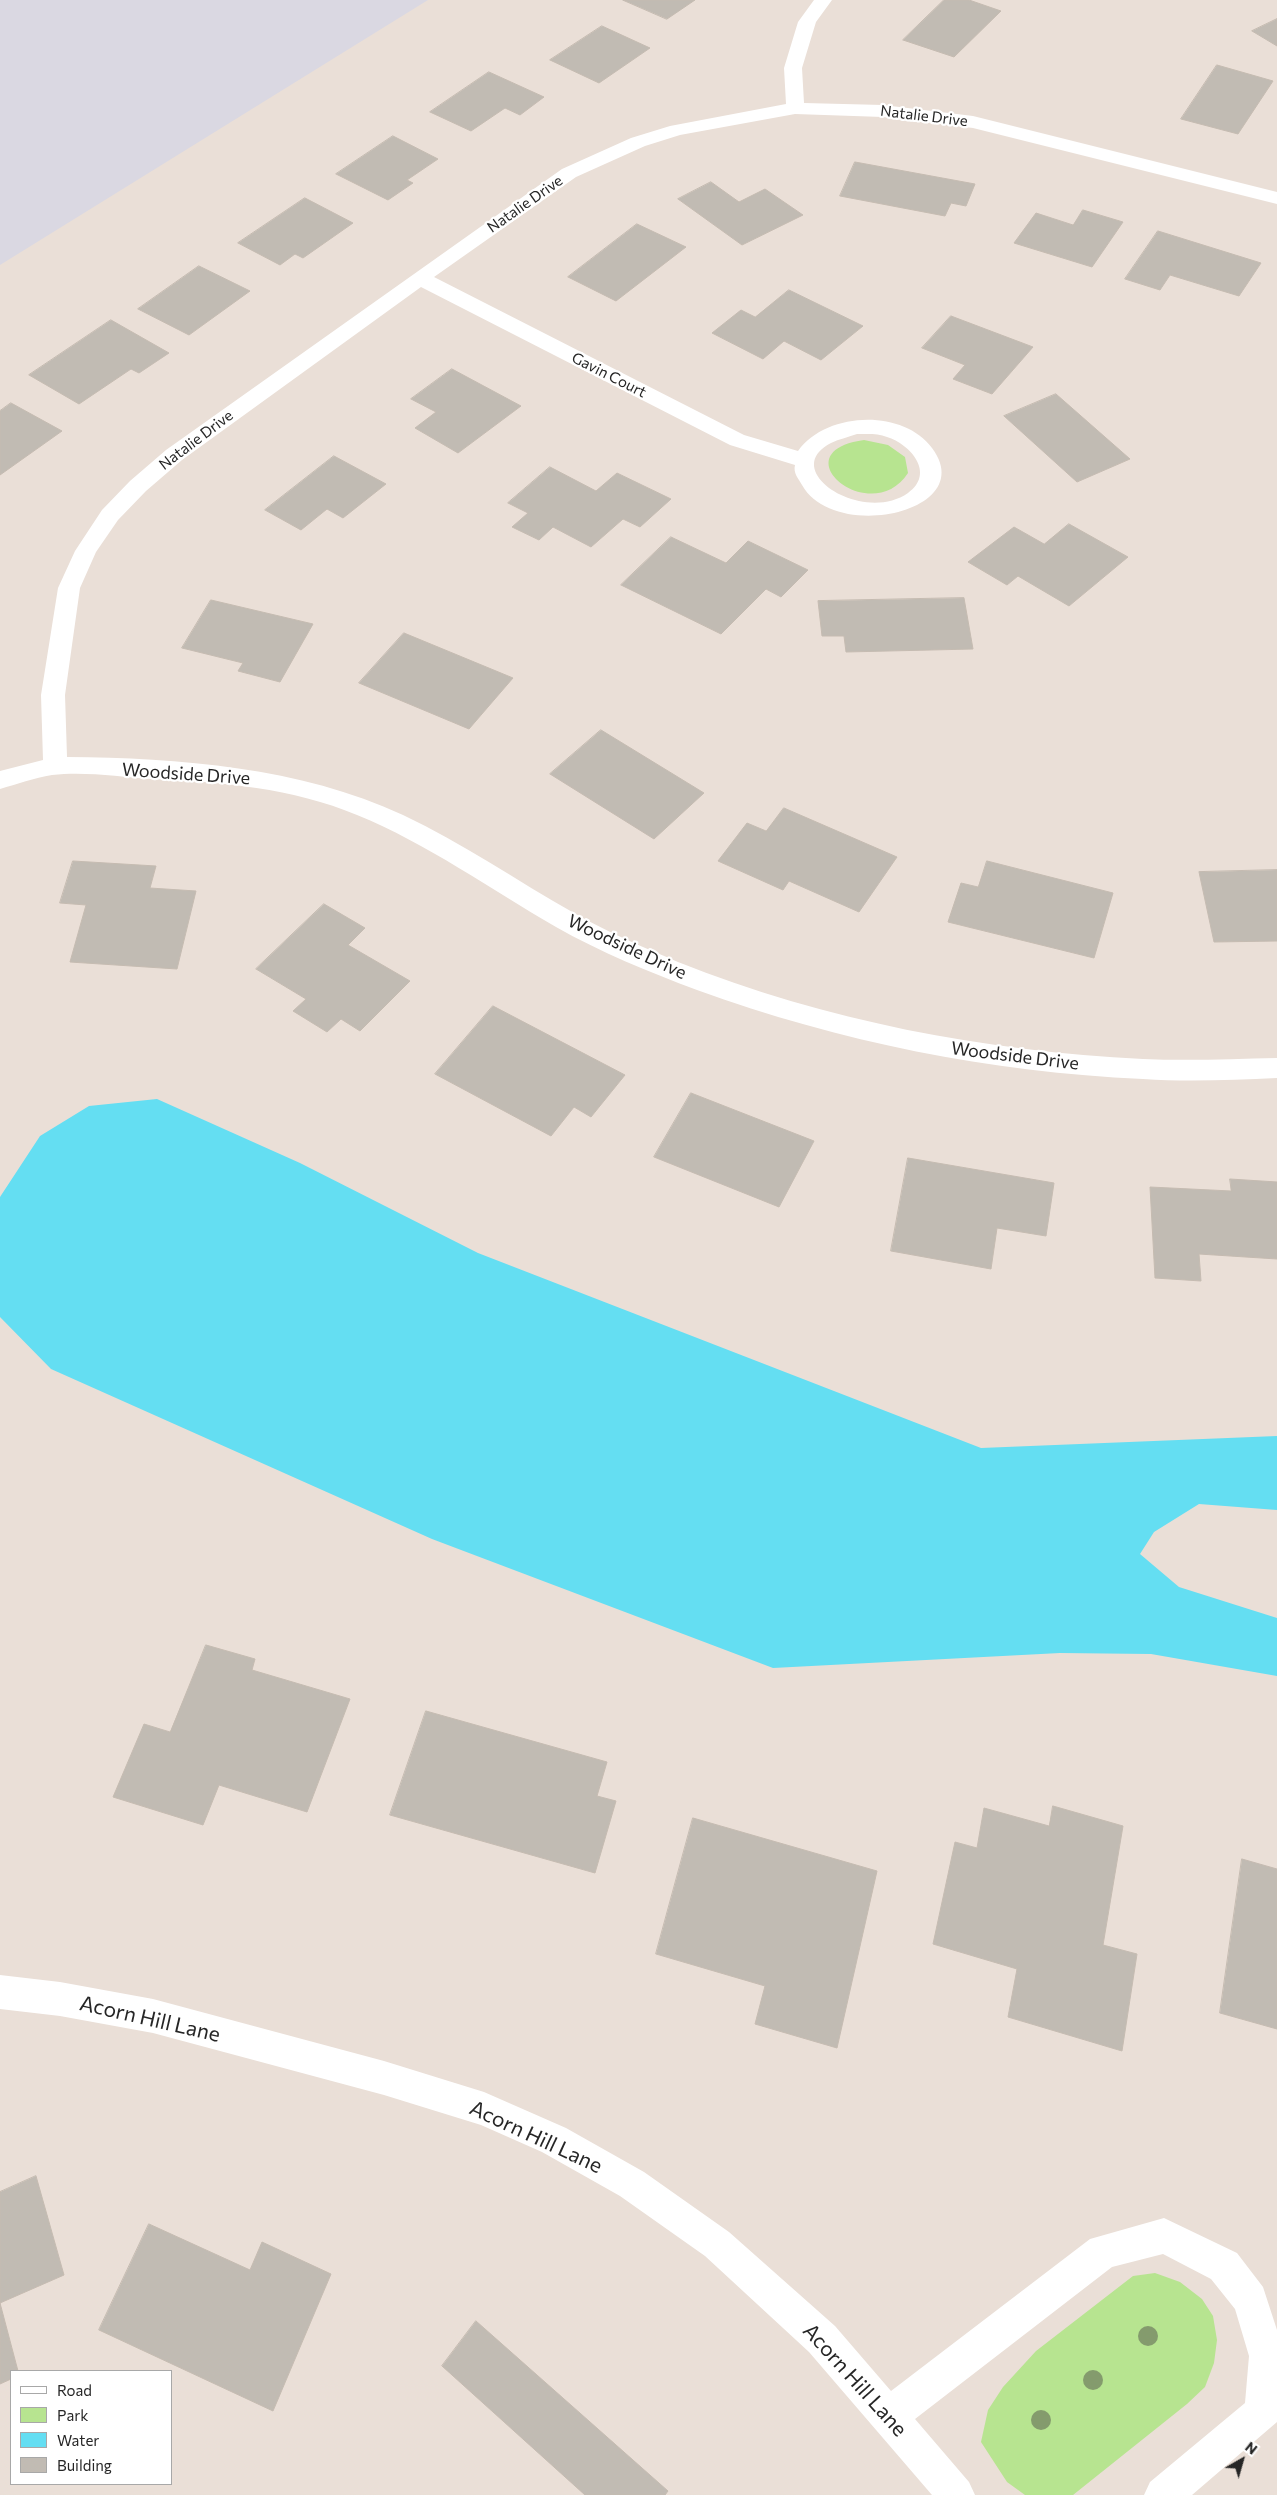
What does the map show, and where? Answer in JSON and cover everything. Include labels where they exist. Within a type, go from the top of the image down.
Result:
[{"type":"street","points":[[795,108],[792,68],[807,22],[823,0]]},
{"type":"street","name":"Natalie Drive","points":[[56,766],[53,695],[69,588],[86,551],[110,515],[138,486],[174,455],[534,196],[569,173],[599,158],[638,142],[678,130],[795,108],[883,111],[973,122],[1277,198]]},
{"type":"street","name":"Gavin Court","points":[[420,278],[737,440],[803,460]]},
{"type":"street","points":[[855,427],[875,427],[894,431],[910,439],[923,450],[930,462],[931,476],[926,488],[915,499],[899,506],[880,510],[860,510],[840,506],[811,487],[804,474],[803,460],[809,448],[829,434],[855,427]]},
{"type":"street","name":"Woodside Drive","points":[[0,780],[56,766],[199,772],[244,776],[296,787],[347,802],[390,818],[426,836],[570,922],[622,948],[704,982],[817,1019],[926,1044],[1031,1060],[1144,1069],[1277,1068]]},
{"type":"street","name":"Acorn Hill Lane","points":[[0,1992],[60,1999],[172,2021],[402,2084],[484,2109],[554,2140],[632,2184],[717,2244],[822,2339],[956,2495]]},
{"type":"street","points":[[888,2416],[1103,2252],[1164,2236],[1224,2266],[1250,2300],[1267,2356],[1263,2412],[1164,2495]]},
{"type":"shaded area","points":[[0,0],[428,0],[0,265]]},
{"type":"green space","points":[[864,440],[888,445],[905,457],[908,473],[892,488],[873,494],[855,491],[840,482],[830,471],[829,458],[840,447]]},
{"type":"green space","points":[[1155,2273],[1180,2282],[1202,2299],[1213,2316],[1217,2340],[1214,2363],[1205,2387],[1187,2404],[1073,2495],[1025,2495],[1007,2482],[981,2442],[988,2410],[1003,2387],[1036,2351],[1133,2276]]},
{"type":"water","points":[[157,1099],[300,1163],[478,1253],[981,1448],[1277,1436],[1277,1510],[1199,1504],[1154,1532],[1140,1554],[1179,1587],[1277,1618],[1277,1676],[1151,1654],[1060,1653],[773,1668],[432,1539],[51,1369],[0,1317],[0,1197],[40,1136],[89,1106]]},
{"type":"building","points":[[623,0],[695,0],[667,19]]},
{"type":"building","points":[[944,0],[969,0],[1001,11],[954,57],[903,40]]},
{"type":"building","points":[[1277,19],[1277,46],[1252,31]]},
{"type":"building","points":[[602,26],[650,48],[599,83],[550,60]]},
{"type":"building","points":[[1217,65],[1273,81],[1238,134],[1181,119]]},
{"type":"building","points":[[489,72],[544,97],[520,115],[505,108],[471,131],[430,112]]},
{"type":"building","points":[[393,136],[438,159],[407,180],[413,183],[388,200],[336,174]]},
{"type":"building","points":[[855,162],[975,184],[966,206],[951,203],[945,216],[840,196]]},
{"type":"building","points":[[711,182],[739,202],[765,189],[803,215],[742,245],[678,199]]},
{"type":"building","points":[[305,198],[353,223],[303,258],[295,254],[280,265],[238,243]]},
{"type":"building","points":[[1083,210],[1123,222],[1092,267],[1014,243],[1036,213],[1073,225]]},
{"type":"building","points":[[637,224],[686,247],[616,301],[568,277]]},
{"type":"building","points":[[1158,231],[1261,263],[1239,296],[1170,275],[1160,290],[1125,279]]},
{"type":"building","points":[[199,266],[250,291],[189,335],[138,309]]},
{"type":"building","points":[[789,290],[863,326],[821,360],[784,341],[763,359],[712,333],[741,310],[755,317]]},
{"type":"building","points":[[951,316],[1033,347],[992,394],[953,379],[965,365],[922,348]]},
{"type":"building","points":[[111,320],[169,353],[139,373],[131,369],[79,404],[29,375]]},
{"type":"building","points":[[452,369],[521,406],[458,453],[415,428],[436,412],[411,399]]},
{"type":"building","points":[[1056,394],[1130,459],[1077,482],[1004,416]]},
{"type":"building","points":[[11,403],[62,431],[0,475],[0,411]]},
{"type":"building","points":[[334,456],[386,484],[343,518],[327,509],[301,530],[265,510]]},
{"type":"building","points":[[550,467],[596,491],[617,473],[671,499],[640,527],[623,519],[591,547],[553,527],[539,540],[512,527],[528,513],[508,503]]},
{"type":"building","points":[[1069,524],[1128,557],[1069,606],[1018,576],[1007,585],[968,562],[1014,527],[1044,544]]},
{"type":"building","points":[[671,537],[726,563],[748,541],[808,570],[781,597],[766,589],[721,634],[621,585]]},
{"type":"building","points":[[964,598],[973,649],[846,652],[844,636],[822,636],[818,601]]},
{"type":"building","points":[[211,600],[313,624],[280,682],[238,671],[243,663],[182,648]]},
{"type":"building","points":[[404,633],[513,678],[469,729],[359,683]]},
{"type":"building","points":[[601,730],[704,793],[654,839],[550,774]]},
{"type":"building","points":[[784,808],[897,857],[859,912],[789,881],[783,890],[718,861],[747,823],[766,831]]},
{"type":"building","points":[[73,861],[156,866],[150,888],[196,891],[177,969],[70,962],[86,905],[60,903]]},
{"type":"building","points":[[987,861],[1113,893],[1094,958],[948,922],[961,883],[978,887]]},
{"type":"building","points":[[1277,870],[1277,941],[1214,942],[1199,872]]},
{"type":"building","points":[[324,904],[365,928],[348,945],[410,981],[360,1031],[341,1019],[327,1032],[293,1011],[306,999],[256,969]]},
{"type":"building","points":[[493,1006],[625,1075],[591,1117],[574,1107],[551,1136],[435,1074]]},
{"type":"building","points":[[691,1093],[814,1141],[779,1207],[654,1157]]},
{"type":"building","points":[[908,1158],[1054,1183],[1046,1236],[997,1228],[991,1269],[891,1251]]},
{"type":"building","points":[[1230,1179],[1277,1182],[1277,1259],[1199,1254],[1201,1281],[1155,1278],[1150,1187],[1231,1191]]},
{"type":"building","points":[[206,1645],[255,1659],[252,1670],[350,1699],[307,1812],[219,1785],[203,1825],[113,1797],[144,1724],[170,1732]]},
{"type":"building","points":[[426,1711],[607,1762],[597,1796],[616,1801],[595,1873],[390,1815]]},
{"type":"building","points":[[1053,1806],[1123,1826],[1103,1945],[1137,1954],[1122,2051],[1008,2017],[1017,1969],[933,1944],[955,1842],[977,1848],[984,1808],[1049,1826]]},
{"type":"building","points":[[693,1818],[877,1871],[837,2048],[755,2024],[765,1986],[656,1954]]},
{"type":"building","points":[[1242,1859],[1277,1869],[1277,2029],[1220,2013]]},
{"type":"building","points":[[36,2176],[64,2275],[0,2303],[0,2192]]},
{"type":"building","points":[[149,2224],[250,2270],[262,2242],[331,2274],[273,2411],[99,2330]]},
{"type":"building","points":[[0,2303],[18,2370],[10,2370],[10,2379],[0,2384]]},
{"type":"building","points":[[476,2321],[668,2491],[665,2495],[585,2495],[442,2366]]}]
